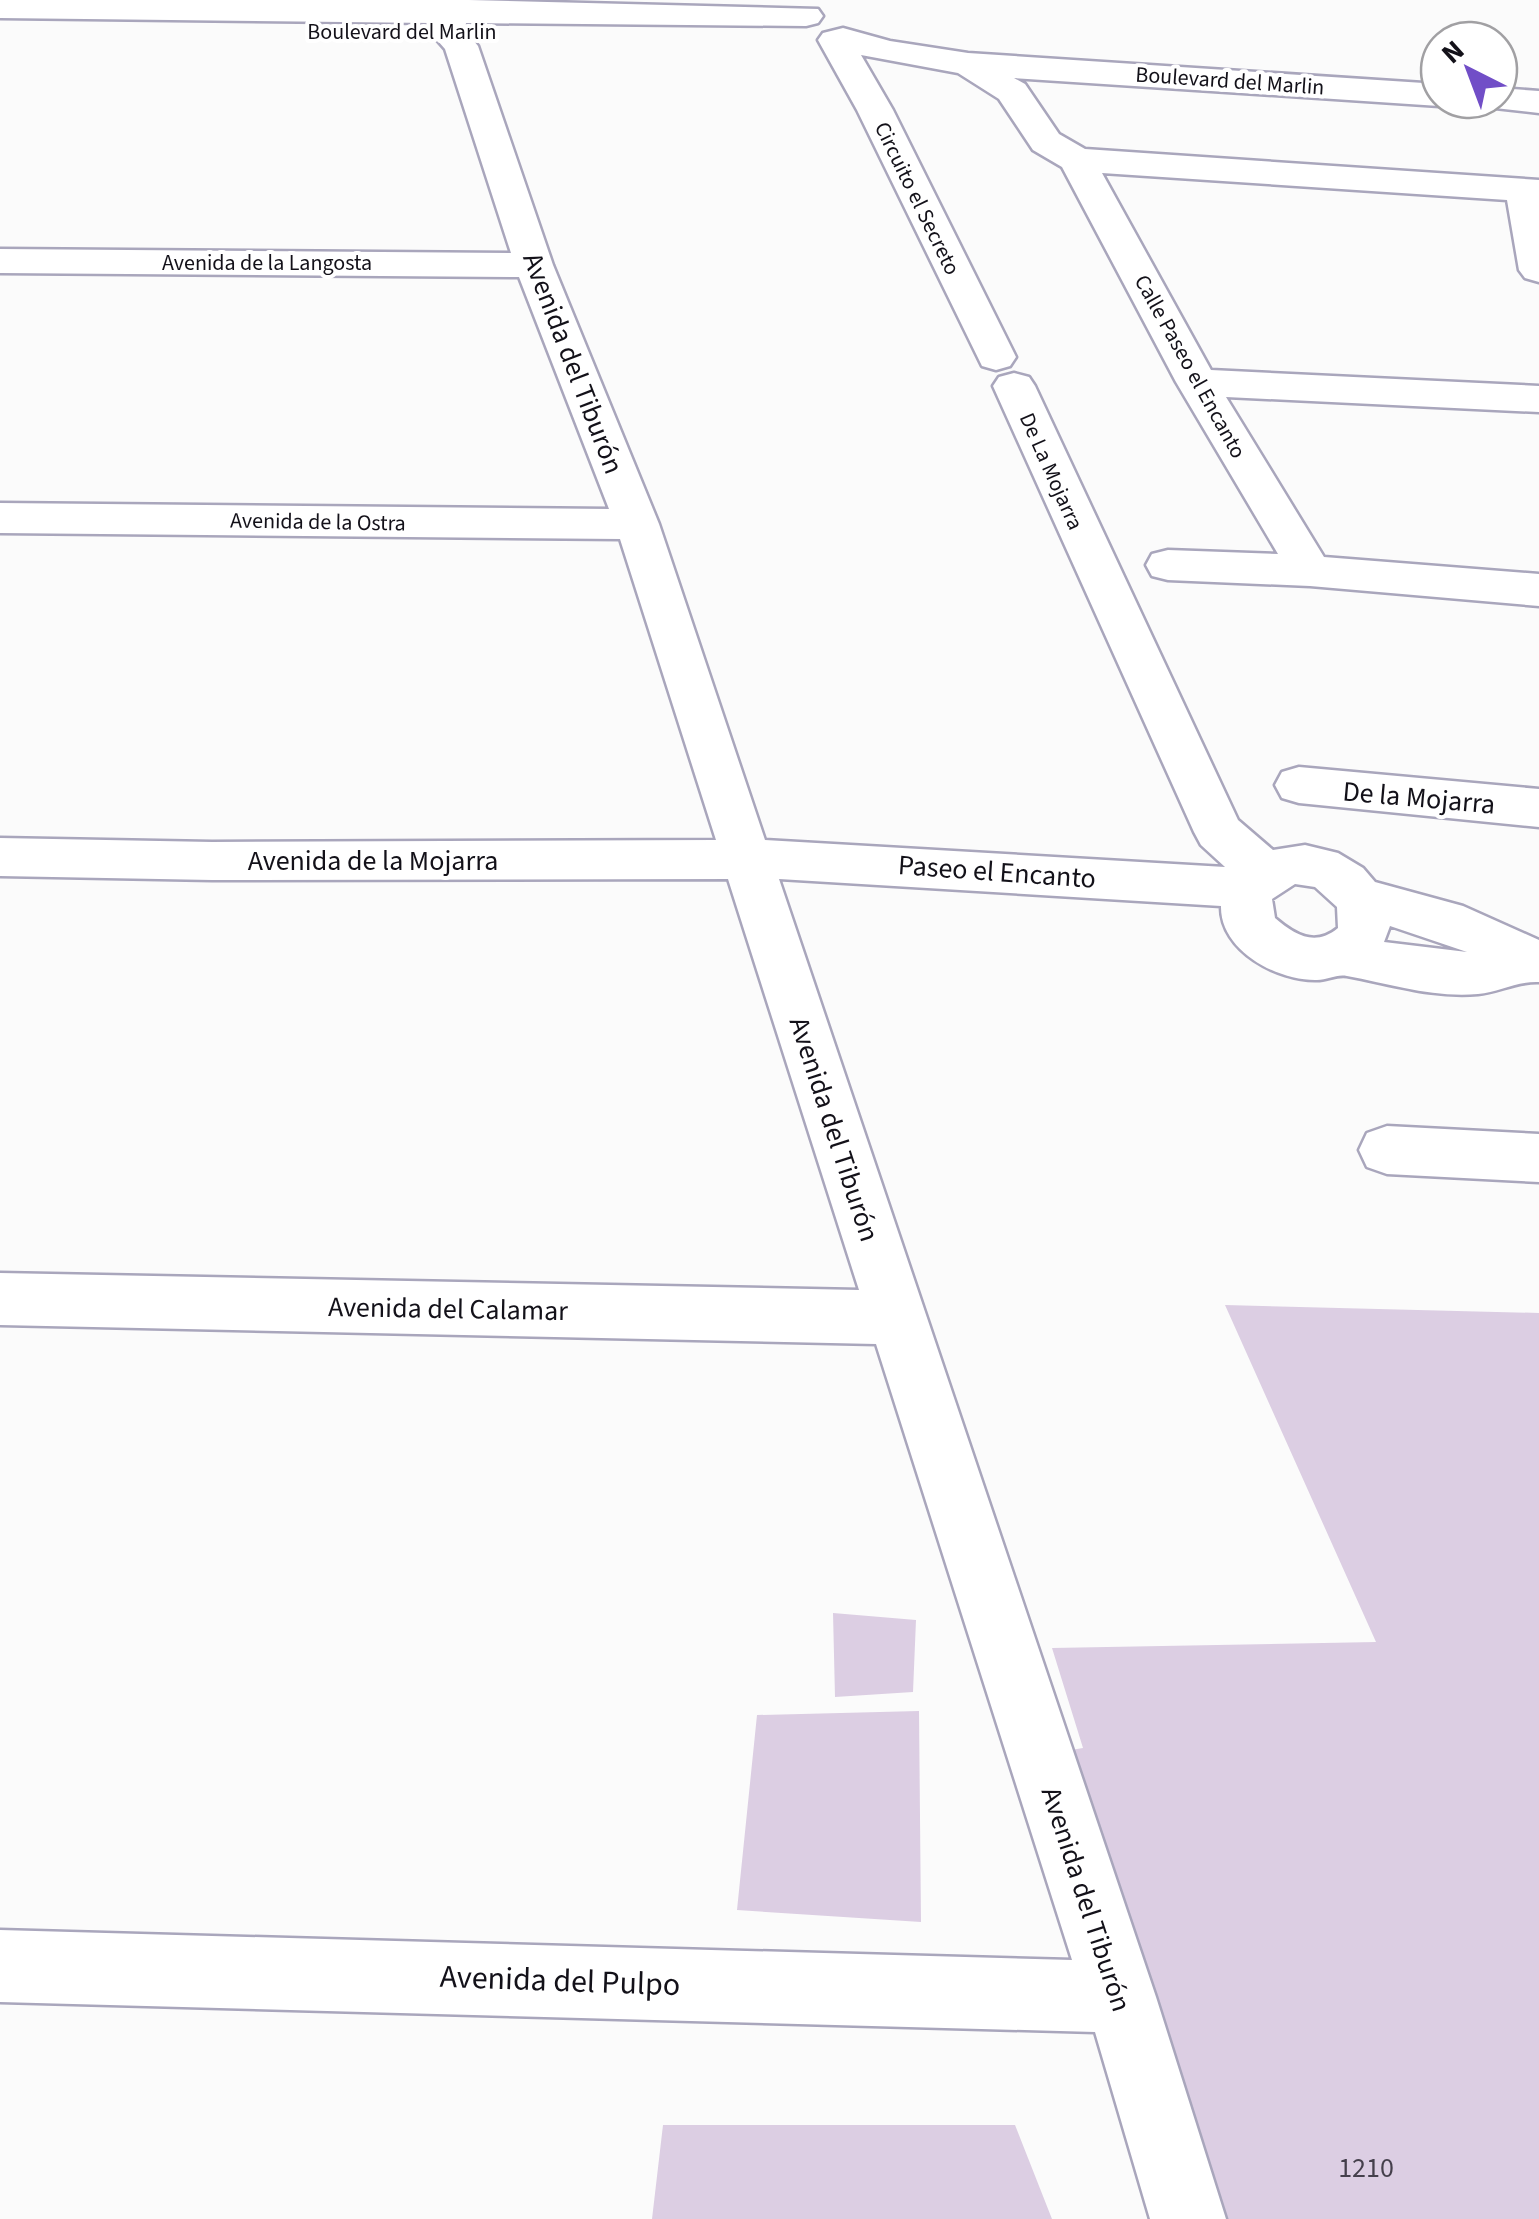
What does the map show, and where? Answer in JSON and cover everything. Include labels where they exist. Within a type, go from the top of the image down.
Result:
[{"type":"street","name":"Boulevard del Marlin","points":[[0,8],[653,23],[827,20],[1012,39],[1419,67]]},
{"type":"street","name":"Boulevard del Marlin","points":[[0,28],[463,20]]},
{"type":"street","name":"Avenida del Tiburón","points":[[463,20],[534,265],[637,524],[1120,1997],[1188,2219]]},
{"type":"street","name":"Boulevard del Marlin","points":[[827,20],[885,52],[968,64],[1419,94]]},
{"type":"street","name":"Circuito el Secreto","points":[[827,20],[1005,372]]},
{"type":"street","name":"Calle Paseo el Encanto","points":[[1012,39],[1041,56],[1054,70],[1197,382],[1310,571]]},
{"type":"street","name":"Calle Paseo el Encanto","points":[[968,64],[1012,92],[1046,142],[1081,132]]},
{"type":"street","points":[[1081,132],[1531,190],[1539,270]]},
{"type":"street","name":"Avenida de la Langosta","points":[[0,261],[534,265]]},
{"type":"street","name":"De La Mojarra","points":[[1005,372],[1219,832],[1256,880]]},
{"type":"street","points":[[1197,382],[1539,399]]},
{"type":"street","name":"Avenida de la Ostra","points":[[0,518],[637,524]]},
{"type":"street","points":[[1168,564],[1539,590]]},
{"type":"street","name":"De la Mojarra","points":[[1300,785],[1539,808]]},
{"type":"street","name":"Avenida de la Mojarra","points":[[0,857],[212,861],[747,857]]},
{"type":"street","name":"Paseo el Encanto","points":[[747,857],[1256,880]]},
{"type":"street","points":[[1342,954],[1359,940],[1367,920],[1362,899],[1344,879],[1318,866],[1289,864],[1256,880],[1244,911],[1256,934],[1281,952],[1312,960],[1342,954],[1431,974],[1483,973],[1530,960]]},
{"type":"street","points":[[1362,899],[1449,919],[1530,960]]},
{"type":"street","points":[[1387,1150],[1539,1158]]},
{"type":"street","name":"Avenida del Calamar","points":[[0,1300],[896,1318]]},
{"type":"street","name":"Avenida del Pulpo","points":[[0,1966],[1120,1997]]},
{"type":"building","points":[[1225,1305],[1539,1313],[1539,2219],[1213,2219],[1053,1753],[1083,1748],[1052,1648],[1376,1642]]},
{"type":"building","points":[[833,1613],[916,1620],[913,1692],[835,1697]]},
{"type":"building","points":[[919,1711],[921,1922],[737,1910],[757,1715]]},
{"type":"building","points":[[663,2125],[1015,2125],[1052,2219],[652,2219]]}]
